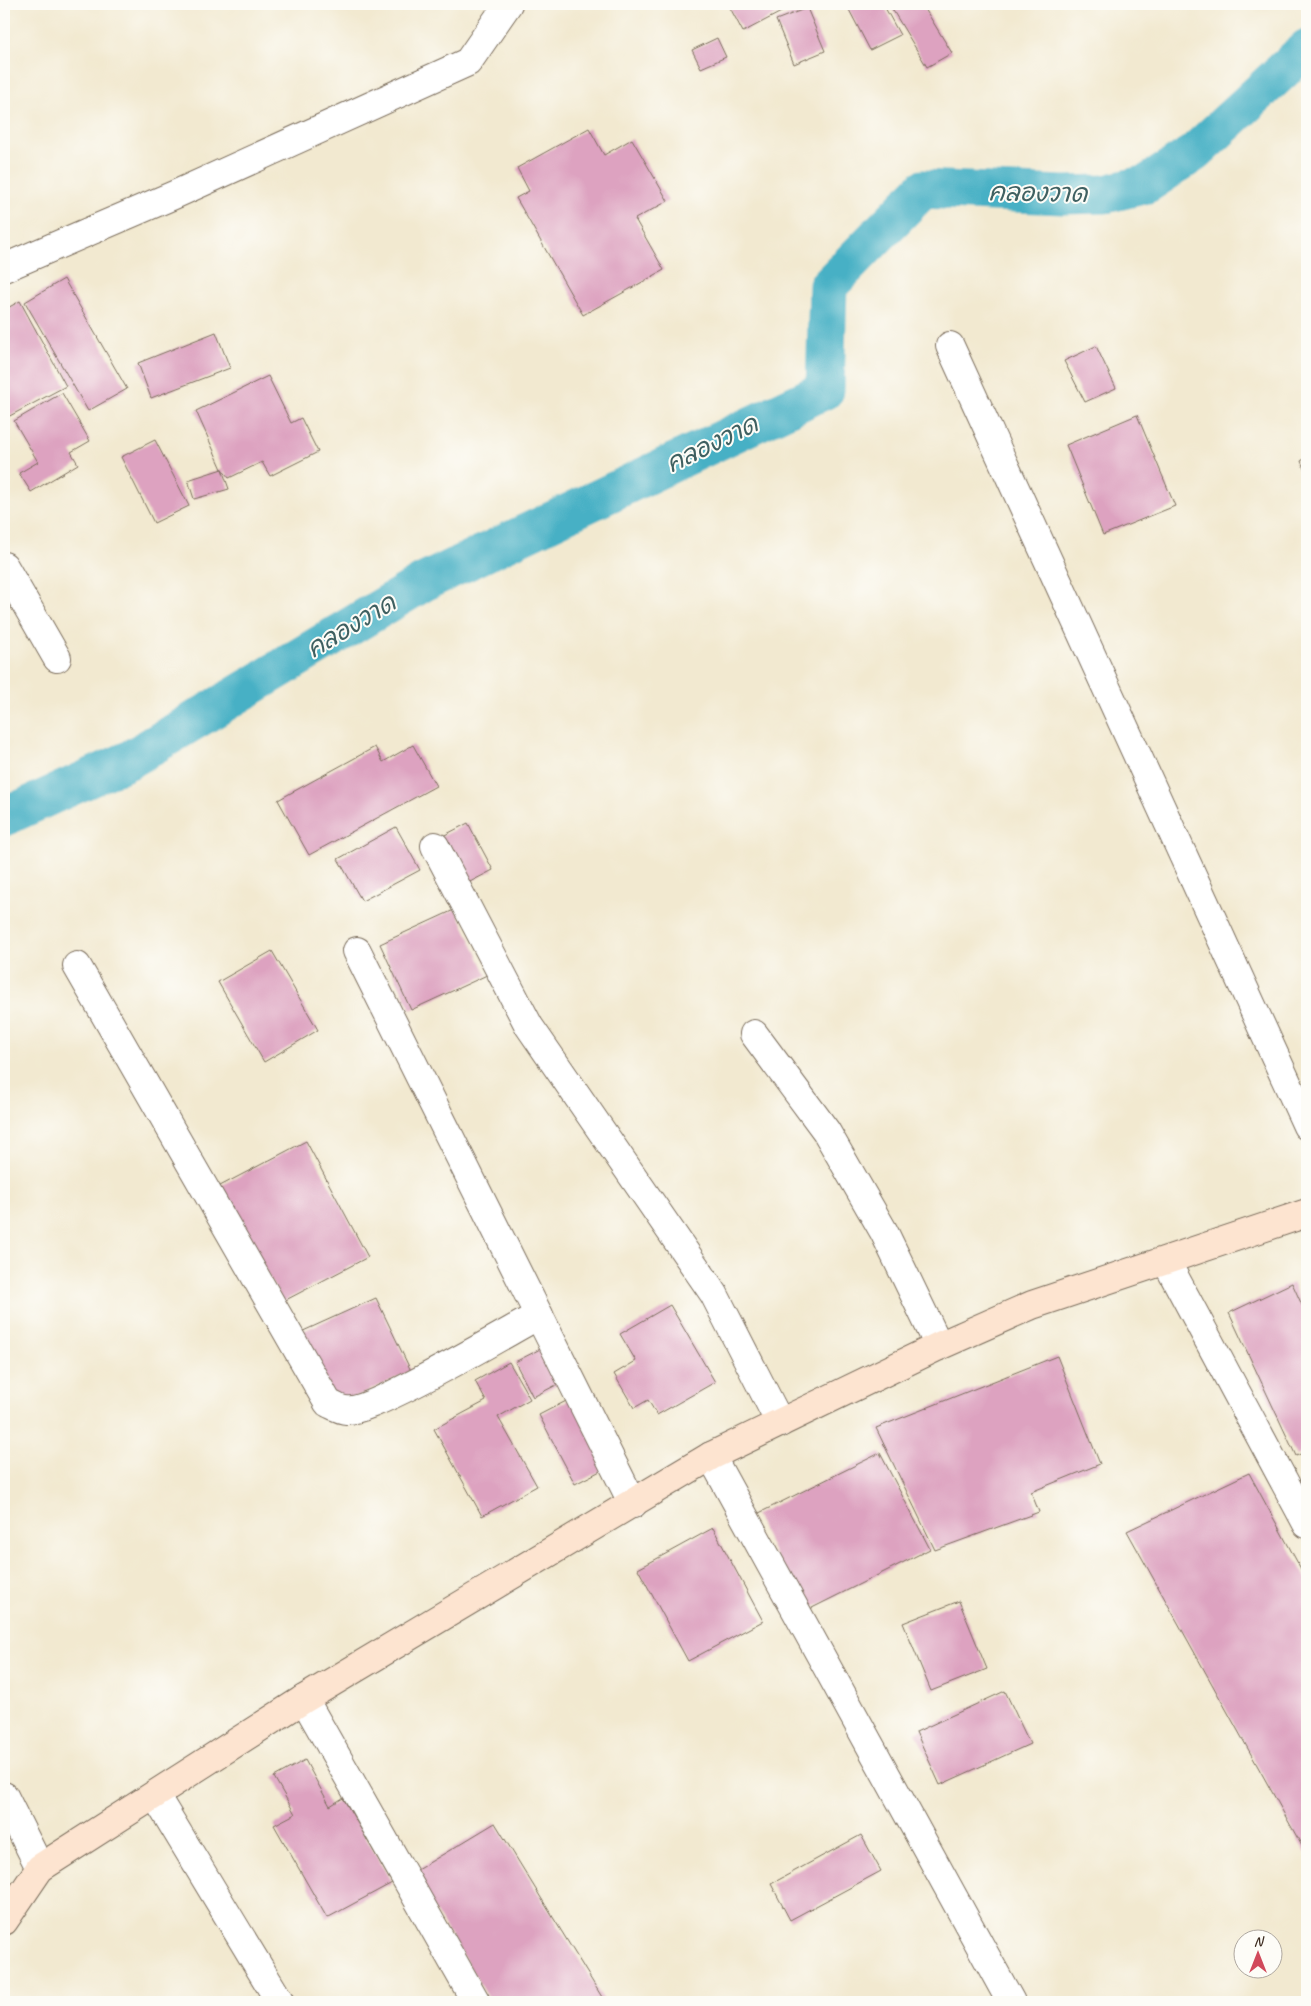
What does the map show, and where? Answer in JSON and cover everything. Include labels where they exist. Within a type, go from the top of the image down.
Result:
[{"type":"street","points":[[4,268],[174,195],[468,62],[508,4]]},
{"type":"street","points":[[950,346],[1307,1126]]},
{"type":"street","points":[[4,566],[57,658]]},
{"type":"street","points":[[436,846],[529,1026],[714,1294],[780,1423]]},
{"type":"street","points":[[357,951],[633,1504]]},
{"type":"street","points":[[77,966],[328,1403],[346,1410],[364,1407],[402,1389],[539,1315]]},
{"type":"street","points":[[754,1034],[826,1131],[884,1232],[939,1346]]},
{"type":"street","points":[[4,1920],[40,1868],[304,1699],[711,1456],[939,1346],[1032,1306],[1307,1213]]},
{"type":"street","points":[[1166,1261],[1307,1524]]},
{"type":"street","points":[[711,1456],[1011,2002]]},
{"type":"street","points":[[304,1699],[476,2002]]},
{"type":"street","points":[[156,1794],[280,2002]]},
{"type":"street","points":[[4,1796],[40,1868]]},
{"type":"building","points":[[728,4],[779,4],[783,11],[743,32]]},
{"type":"building","points":[[846,4],[883,4],[900,35],[870,50]]},
{"type":"building","points":[[889,4],[922,4],[952,53],[927,67]]},
{"type":"building","points":[[807,8],[825,51],[794,64],[776,20]]},
{"type":"building","points":[[717,38],[726,57],[701,68],[692,50]]},
{"type":"building","points":[[589,128],[604,155],[632,139],[668,201],[635,219],[664,270],[583,315],[516,198],[529,191],[517,168]]},
{"type":"building","points":[[64,279],[127,389],[88,411],[25,302]]},
{"type":"building","points":[[20,301],[66,386],[4,419],[4,310]]},
{"type":"building","points":[[216,332],[230,368],[151,398],[138,363]]},
{"type":"building","points":[[1096,346],[1116,388],[1085,402],[1064,361]]},
{"type":"building","points":[[268,376],[291,423],[301,418],[318,452],[270,476],[262,462],[229,478],[222,469],[196,411]]},
{"type":"building","points":[[62,393],[90,441],[71,452],[78,464],[31,492],[19,473],[38,462],[14,421]]},
{"type":"building","points":[[1137,415],[1175,506],[1103,535],[1066,445]]},
{"type":"building","points":[[155,440],[189,506],[154,523],[121,457]]},
{"type":"building","points":[[1307,457],[1307,476],[1301,461]]},
{"type":"building","points":[[222,469],[229,489],[194,499],[188,480]]},
{"type":"building","points":[[413,745],[436,786],[309,855],[278,800],[375,747],[383,762]]},
{"type":"building","points":[[468,823],[493,870],[464,885],[439,838]]},
{"type":"building","points":[[396,827],[420,870],[362,901],[338,859]]},
{"type":"building","points":[[456,909],[487,975],[411,1010],[380,944]]},
{"type":"building","points":[[272,951],[318,1030],[264,1062],[218,982]]},
{"type":"building","points":[[306,1141],[368,1257],[282,1302],[220,1186]]},
{"type":"building","points":[[1292,1283],[1307,1316],[1307,1451],[1296,1456],[1229,1313]]},
{"type":"building","points":[[376,1298],[411,1371],[336,1406],[301,1332]]},
{"type":"building","points":[[670,1305],[715,1382],[657,1415],[648,1400],[634,1408],[614,1374],[636,1361],[620,1334]]},
{"type":"building","points":[[546,1346],[564,1381],[533,1397],[515,1362]]},
{"type":"building","points":[[1057,1356],[1100,1464],[1031,1492],[1039,1512],[935,1550],[876,1428]]},
{"type":"building","points":[[509,1362],[530,1399],[498,1417],[537,1486],[482,1516],[434,1429],[486,1401],[475,1381]]},
{"type":"building","points":[[572,1398],[608,1467],[575,1484],[539,1415]]},
{"type":"building","points":[[880,1453],[930,1549],[804,1612],[755,1515]]},
{"type":"building","points":[[1249,1473],[1307,1580],[1307,1855],[1127,1531]]},
{"type":"building","points":[[713,1528],[763,1621],[688,1661],[638,1569]]},
{"type":"building","points":[[959,1601],[987,1669],[931,1691],[903,1623]]},
{"type":"building","points":[[1005,1691],[1030,1744],[940,1785],[916,1732]]},
{"type":"building","points":[[305,1760],[330,1806],[343,1798],[392,1883],[327,1918],[274,1825],[295,1814],[274,1777]]},
{"type":"building","points":[[495,1823],[605,2002],[491,2002],[412,1873]]},
{"type":"building","points":[[861,1835],[881,1871],[790,1920],[771,1884]]},
{"type":"waterway","name":"คลองวาด","points":[[4,817],[129,760],[424,582],[825,390],[828,286],[923,189],[1063,195],[1105,194],[1147,184],[1194,153],[1307,48]]}]
